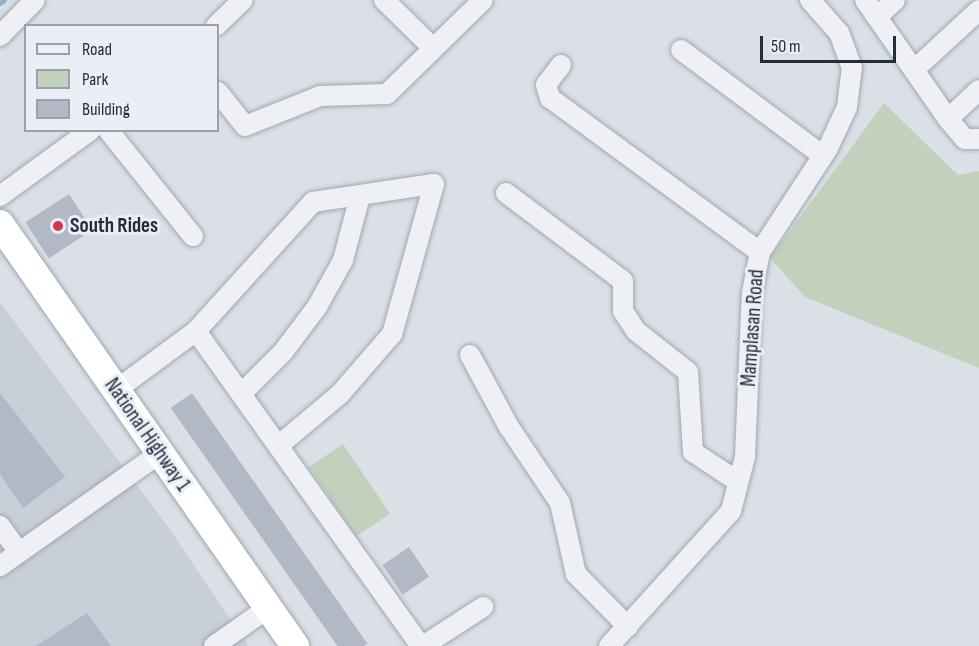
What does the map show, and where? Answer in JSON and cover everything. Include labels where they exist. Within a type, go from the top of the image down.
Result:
[{"type":"highway","name":"National Highway 1","points":[[0,224],[295,646]]},
{"type":"street","points":[[0,36],[35,0]]},
{"type":"street","points":[[218,24],[243,0]]},
{"type":"street","points":[[384,0],[432,46]]},
{"type":"street","points":[[219,93],[245,126],[320,96],[387,94],[432,46],[483,0]]},
{"type":"street","name":"Mamplasan Road","points":[[609,646],[731,511],[745,456],[752,293],[760,252],[823,156],[847,107],[852,68],[839,33],[810,0]]},
{"type":"street","points":[[866,0],[948,119],[965,139],[979,138]]},
{"type":"street","points":[[878,16],[895,0]]},
{"type":"street","points":[[914,70],[979,10]]},
{"type":"street","points":[[681,50],[823,156]]},
{"type":"street","points":[[561,65],[546,85],[550,98],[760,252]]},
{"type":"street","points":[[948,119],[979,90]]},
{"type":"street","points":[[0,196],[88,132]]},
{"type":"street","points":[[110,132],[193,236]]},
{"type":"street","points":[[116,390],[196,331],[313,202],[434,184],[392,334],[340,394],[279,446]]},
{"type":"street","points":[[506,193],[623,281],[623,311],[636,331],[688,372],[696,457],[737,481]]},
{"type":"street","points":[[242,393],[283,352],[317,307],[343,260],[360,196]]},
{"type":"street","points":[[196,331],[422,646],[483,607]]},
{"type":"street","points":[[470,355],[509,427],[560,503],[576,574],[628,627]]},
{"type":"street","points":[[0,566],[160,453]]},
{"type":"street","points":[[0,526],[19,552]]},
{"type":"street","points":[[219,644],[268,608]]},
{"type":"shaded area","points":[[0,302],[169,528],[248,646],[0,646]]},
{"type":"green space","points":[[884,103],[958,175],[979,171],[979,368],[805,297],[770,258]]},
{"type":"green space","points":[[343,444],[390,514],[356,537],[309,467]]},
{"type":"building","name":"South Rides","points":[[69,194],[92,230],[49,258],[25,222]]},
{"type":"building","points":[[0,393],[65,477],[23,508],[0,474]]},
{"type":"building","points":[[192,393],[368,644],[364,646],[337,646],[171,408]]},
{"type":"building","points":[[409,547],[429,577],[403,595],[382,565]]},
{"type":"building","points":[[87,613],[111,646],[36,646]]},
{"type":"waterway","points":[[0,3],[4,0]]},
{"type":"place","name":"South Rides","points":[[58,226]]}]
